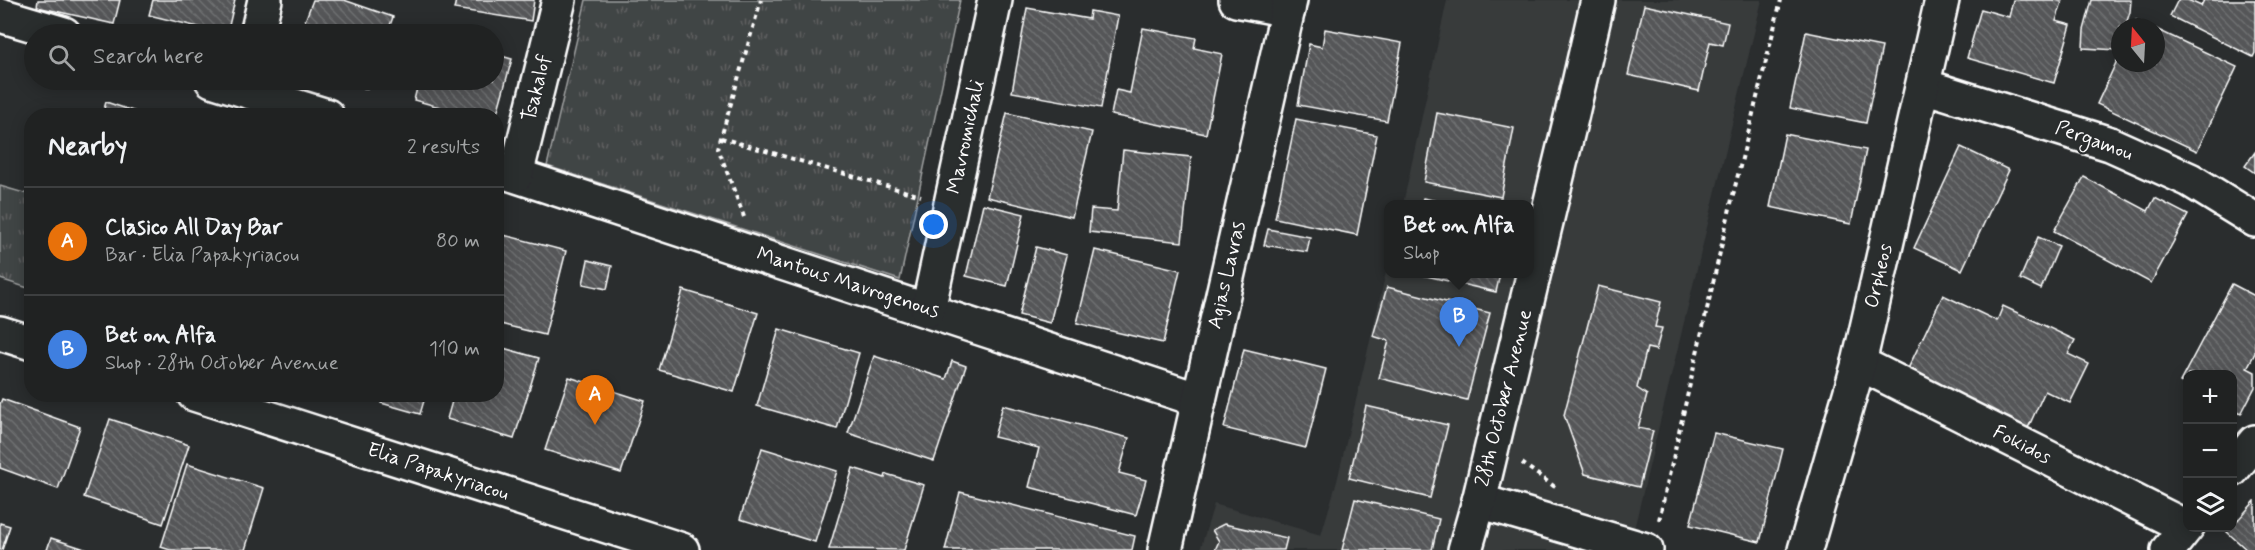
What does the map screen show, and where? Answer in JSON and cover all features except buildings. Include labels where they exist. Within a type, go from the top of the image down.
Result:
[{"type":"street","points":[[259,24],[265,0]]},
{"type":"street","name":"Tsakalof","points":[[506,172],[559,0]]},
{"type":"street","name":"Mavromichali","points":[[928,310],[995,0]]},
{"type":"street","points":[[1236,0],[1289,5]]},
{"type":"street","name":"28th October Avenue","points":[[1534,272],[1598,0]]},
{"type":"street","name":"Orpheos","points":[[1805,550],[1859,363],[1942,0]]},
{"type":"street","name":"Agias Lavras","points":[[1165,550],[1289,5]]},
{"type":"street","points":[[0,15],[30,24]]},
{"type":"street","name":"Pergamou","points":[[1924,86],[2110,144],[2190,180],[2255,220]]},
{"type":"street","points":[[260,90],[306,108]]},
{"type":"street","name":"Mantous Mavrogenous","points":[[506,172],[1199,400]]},
{"type":"street","name":"28th October Avenue","points":[[1465,550],[1533,278]]},
{"type":"street","points":[[0,333],[24,340]]},
{"type":"street","name":"Fokidos","points":[[1859,363],[2181,534]]},
{"type":"street","name":"Elia Papakyriacou","points":[[219,402],[682,550]]},
{"type":"street","points":[[2237,464],[2255,442]]},
{"type":"street","points":[[1479,501],[1652,536]]},
{"type":"path","points":[[758,254],[718,148],[761,0]]},
{"type":"path","points":[[1652,536],[1780,0]]},
{"type":"path","points":[[721,138],[951,204]]},
{"type":"shaded area","points":[[1447,0],[1762,0],[1629,550],[1200,550],[1214,504],[1321,535],[1337,481],[1385,278],[1534,278],[1534,200],[1404,200]]},
{"type":"green space","points":[[586,0],[960,0],[900,280],[547,166]]},
{"type":"green space","points":[[0,186],[24,193],[24,287],[0,279]]},
{"type":"place","name":"Bet on Alfa","points":[[1459,347]]},
{"type":"place","name":"Clasico All Day Bar","points":[[595,425]]}]
